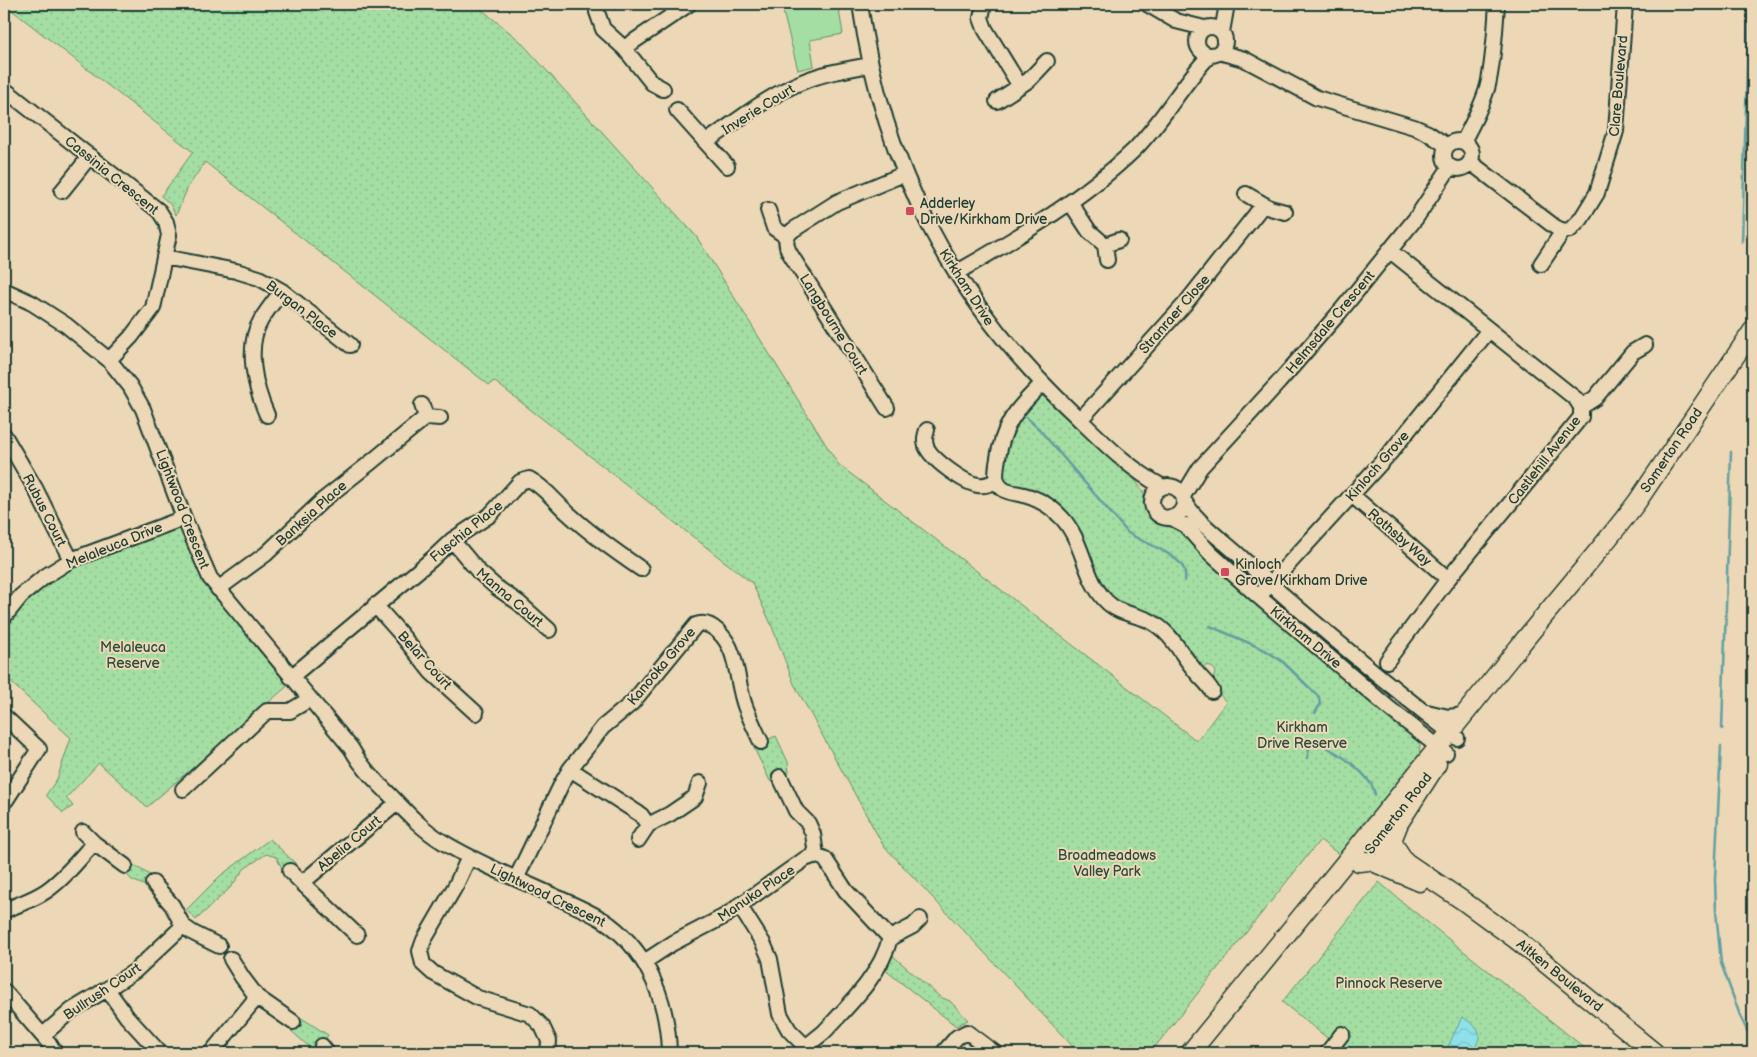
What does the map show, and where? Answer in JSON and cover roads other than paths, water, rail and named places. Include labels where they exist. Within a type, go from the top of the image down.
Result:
[{"type":"main road","name":"Somerton Road","points":[[1371,839],[1558,607],[1586,567],[1637,502],[1753,330]]},
{"type":"main road","name":"Somerton Road","points":[[1454,736],[1464,715],[1554,602],[1586,567]]},
{"type":"main road","name":"Somerton Road","points":[[1203,1053],[1359,862],[1379,822],[1441,754]]},
{"type":"main road","points":[[1407,863],[1395,848],[1393,838],[1399,822],[1441,754]]},
{"type":"main road","points":[[1190,1053],[1249,981],[1281,950],[1363,849],[1370,843],[1371,839]]},
{"type":"main road","name":"Aitken Boulevard","points":[[1371,839],[1462,900],[1518,941],[1655,1053]]},
{"type":"main road","name":"Aitken Boulevard","points":[[1359,862],[1368,861],[1383,866],[1462,900]]},
{"type":"street","points":[[624,48],[689,4]]},
{"type":"street","name":"Kirkham Drive","points":[[860,4],[870,65],[888,130],[904,174],[934,236],[956,273],[1000,336],[1042,384],[1132,468],[1166,486]]},
{"type":"street","points":[[984,4],[981,18],[985,29],[1020,86]]},
{"type":"street","points":[[1147,4],[1211,41],[1318,98],[1428,132],[1447,146]]},
{"type":"street","points":[[956,273],[1070,202],[1109,173],[1138,145],[1163,116],[1190,77],[1211,41],[1227,4]]},
{"type":"street","points":[[1463,142],[1479,110],[1487,86],[1493,59],[1497,4]]},
{"type":"street","name":"Clare Boulevard","points":[[1541,264],[1563,231],[1570,230],[1581,219],[1597,193],[1616,132],[1625,4]]},
{"type":"street","points":[[597,12],[604,29],[624,48],[652,83],[663,89]]},
{"type":"street","points":[[997,101],[1034,75],[1047,61]]},
{"type":"street","name":"Inverie Court","points":[[706,142],[772,98],[802,82],[870,65]]},
{"type":"street","name":"Cassinia Crescent","points":[[4,89],[159,211],[166,222],[169,235],[153,308],[131,337],[109,360]]},
{"type":"street","name":"Inverie Court","points":[[677,110],[728,166]]},
{"type":"street","points":[[1452,142],[1467,144],[1472,153],[1470,162],[1462,169],[1450,167],[1443,155],[1447,146],[1452,142]]},
{"type":"street","points":[[62,191],[90,156]]},
{"type":"street","points":[[1470,162],[1555,227],[1563,231]]},
{"type":"street","name":"Helmsdale Crescent","points":[[1166,486],[1187,477],[1200,468],[1300,359],[1420,212],[1450,167]]},
{"type":"street","points":[[787,237],[793,230],[837,202],[904,174]]},
{"type":"street","points":[[1246,194],[1264,204],[1285,212]]},
{"type":"street","points":[[1070,202],[1090,231],[1105,246],[1107,260]]},
{"type":"street","name":"Stranraer Close","points":[[1080,420],[1180,309],[1264,204]]},
{"type":"street","name":"Langbourne Court","points":[[768,210],[774,228],[787,237],[786,244],[789,252],[887,408]]},
{"type":"street","points":[[1105,246],[1119,240]]},
{"type":"street","name":"Castlehill Avenue","points":[[1387,660],[1448,579],[1581,418],[1581,407],[1576,399],[1389,250]]},
{"type":"street","name":"Burgan Place","points":[[164,257],[244,273],[259,278],[282,291],[350,345]]},
{"type":"street","name":"Lightwood Crescent","points":[[4,290],[48,312],[66,325],[109,360],[130,386],[143,409],[184,518],[210,578],[310,700],[351,748],[378,775],[395,800],[418,824],[441,841],[469,857],[576,906],[608,924],[633,948],[652,976],[664,1008],[669,1032],[669,1053]]},
{"type":"street","points":[[267,415],[260,400],[255,374],[253,346],[256,330],[261,320],[282,291]]},
{"type":"street","name":"Kinloch Grove","points":[[1259,597],[1396,446],[1489,330]]},
{"type":"street","points":[[1581,407],[1595,398],[1633,352],[1645,346]]},
{"type":"street","points":[[1042,384],[1023,403],[1008,425],[1000,449],[996,480],[1004,490],[1026,495],[1041,502],[1060,516],[1074,536],[1095,585],[1105,601],[1121,611],[1152,622],[1168,634],[1212,691]]},
{"type":"street","name":"Banksia Place","points":[[218,589],[266,554],[322,500],[370,463],[424,411],[440,418]]},
{"type":"street","name":"Rubus Court","points":[[4,435],[35,488],[71,560]]},
{"type":"street","points":[[921,440],[935,458],[951,471],[974,484],[986,485],[996,480]]},
{"type":"street","name":"Kirkham Drive","points":[[1132,468],[1152,500]]},
{"type":"street","name":"Helmsdale Crescent","points":[[1183,498],[1200,468]]},
{"type":"street","name":"Fuschia Place","points":[[291,677],[432,559],[452,540],[490,515],[520,482],[529,480],[540,485],[569,514],[604,544],[641,569]]},
{"type":"street","points":[[1166,486],[1178,489],[1183,498],[1182,510],[1170,518],[1157,513],[1152,500],[1156,492],[1166,486]]},
{"type":"street","name":"Rothsby Way","points":[[1352,495],[1448,579]]},
{"type":"street","name":"Kirkham Drive","points":[[1183,498],[1200,522],[1271,584],[1454,736]]},
{"type":"street","name":"Melaleuca Drive","points":[[4,617],[21,596],[44,577],[71,560],[184,518]]},
{"type":"street","name":"Kirkham Drive","points":[[1170,518],[1185,525],[1210,553],[1259,597],[1390,710],[1425,736],[1441,754]]},
{"type":"street","name":"Manna Court","points":[[452,540],[478,571],[496,587],[519,603],[549,630]]},
{"type":"street","name":"Belar Court","points":[[375,605],[400,632],[432,672],[476,713]]},
{"type":"street","name":"Kanooka Grove","points":[[516,879],[570,769],[603,727],[632,703],[693,626],[702,623],[711,626],[721,635],[732,652],[745,706],[761,742]]},
{"type":"street","points":[[182,789],[267,711],[290,710],[310,700]]},
{"type":"street","points":[[1422,710],[1445,717],[1464,715]]},
{"type":"street","points":[[4,716],[39,749],[6,800],[4,798]]},
{"type":"street","name":"Somerton Road","points":[[1379,822],[1393,798],[1424,758],[1427,748],[1425,736]]},
{"type":"street","points":[[570,769],[641,815],[648,825]]},
{"type":"street","points":[[780,777],[796,811],[808,823],[813,834],[816,854],[825,859],[846,891],[890,938]]},
{"type":"street","points":[[638,840],[648,825],[670,814],[695,796],[700,783]]},
{"type":"street","name":"Abelia Court","points":[[302,883],[395,800]]},
{"type":"street","points":[[83,832],[124,866]]},
{"type":"street","points":[[4,911],[31,900],[46,891],[59,881],[94,843]]},
{"type":"street","name":"Manuka Place","points":[[644,962],[674,943],[725,916],[805,859],[816,854]]},
{"type":"street","points":[[469,857],[456,885],[424,940],[420,951],[423,964],[433,973],[478,998],[530,1014],[542,1026],[548,1041],[548,1053]]},
{"type":"street","points":[[290,871],[357,935]]},
{"type":"street","points":[[153,883],[172,905],[183,926],[219,946]]},
{"type":"street","points":[[739,905],[763,943],[770,958],[780,1014],[804,1050],[852,1002],[878,969],[886,953],[890,938],[912,926],[920,919]]},
{"type":"street","name":"Bullrush Court","points":[[49,1044],[72,1010],[107,990],[135,970],[183,926]]},
{"type":"street","points":[[231,959],[258,997],[293,1022]]},
{"type":"street","points":[[107,990],[127,1017],[160,1053]]},
{"type":"street","points":[[4,991],[49,1044],[57,1046],[65,1053]]},
{"type":"street","points":[[211,1053],[258,997]]},
{"type":"street","points":[[943,1053],[956,1037],[967,1032],[995,1053]]},
{"type":"street","points":[[1327,1053],[1342,1034]]},
{"type":"water","points":[[1462,1017],[1477,1029],[1479,1033],[1478,1041],[1471,1053],[1445,1053]]},
{"type":"waterway","points":[[1742,242],[1749,4]]},
{"type":"waterway","points":[[1026,417],[1039,429],[1128,533],[1167,553],[1180,563],[1185,570],[1185,581]]},
{"type":"waterway","points":[[1722,729],[1731,452]]},
{"type":"waterway","points":[[1210,626],[1265,650],[1283,662],[1319,697],[1320,705],[1315,713]]},
{"type":"waterway","points":[[1307,758],[1310,746]]},
{"type":"waterway","points":[[1721,746],[1715,879],[1721,963],[1741,1018],[1753,1043]]},
{"type":"waterway","points":[[1328,748],[1363,774],[1369,781],[1375,795]]},
{"type":"place","name":"Adderley Drive/Kirkham Drive","points":[[910,211]]},
{"type":"place","name":"Kinloch Grove/Kirkham Drive","points":[[1225,572]]},
{"type":"park label","name":"Melaleuca Reserve","points":[[133,656]]},
{"type":"park label","name":"Kirkham Drive Reserve","points":[[1302,736]]},
{"type":"park label","name":"Broadmeadows Valley Park","points":[[1107,864]]},
{"type":"park label","name":"Pinnock Reserve","points":[[1389,983]]}]
